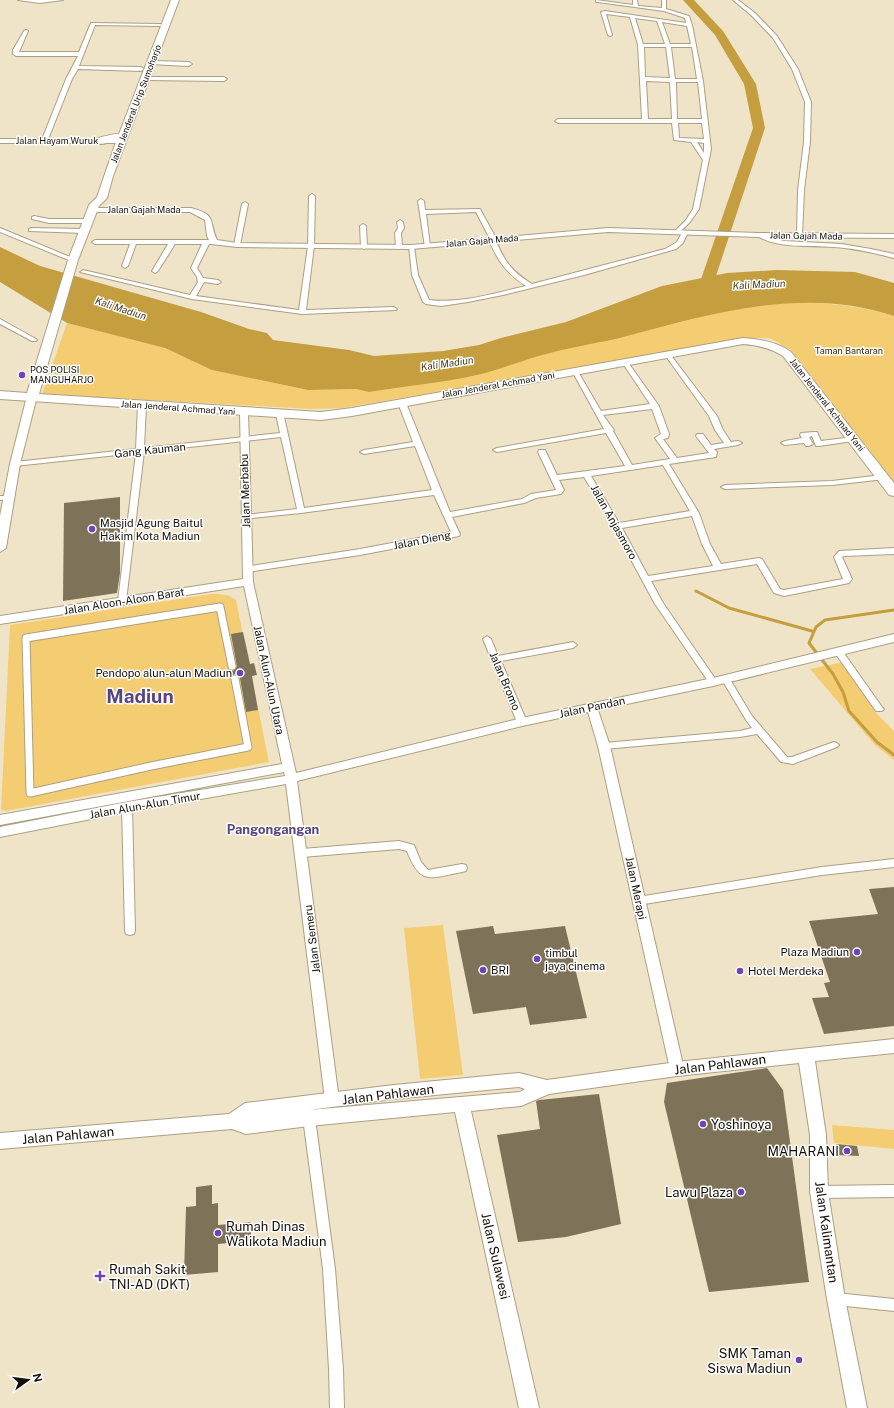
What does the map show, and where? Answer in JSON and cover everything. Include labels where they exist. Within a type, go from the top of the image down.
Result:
[{"type":"highway","name":"Jalan Jenderal Urip Sumoharjo","points":[[32,394],[73,263],[93,208],[102,198],[118,139],[141,69],[169,0]]},
{"type":"highway","name":"Jalan Jenderal Urip Sumoharjo","points":[[118,139],[145,79],[174,0]]},
{"type":"highway","points":[[97,141],[118,139]]},
{"type":"highway","name":"Jalan Jenderal Achmad Yani","points":[[0,395],[32,394],[142,405],[321,416],[335,415],[743,342],[766,344],[778,348],[787,354],[894,492]]},
{"type":"main road","name":"Jalan Hayam Wuruk","points":[[0,141],[97,141]]},
{"type":"main road","points":[[0,548],[4,498],[15,464],[32,394]]},
{"type":"main road","name":"Jalan Pahlawan","points":[[0,1142],[232,1121],[246,1126],[309,1118],[521,1099],[547,1086],[806,1054],[894,1046]]},
{"type":"main road","name":"Jalan Kalimantan","points":[[806,1054],[818,1135],[819,1192],[836,1299],[857,1408]]},
{"type":"main road","name":"Jalan Pahlawan","points":[[232,1121],[245,1111],[394,1092],[519,1080],[547,1086]]},
{"type":"main road","name":"Jalan Sulawesi","points":[[461,1104],[529,1408]]},
{"type":"street","points":[[21,0],[46,2],[62,0]]},
{"type":"street","points":[[635,0],[636,7]]},
{"type":"street","points":[[664,0],[664,10]]},
{"type":"street","points":[[735,0],[753,14],[775,37],[795,69],[808,102],[807,142],[801,190],[800,235]]},
{"type":"street","points":[[411,247],[415,275],[426,302],[436,305],[476,299],[532,287],[674,248],[682,241],[681,232],[696,208],[708,150],[706,141],[706,121],[690,26],[685,16],[664,10],[636,7],[609,1],[598,1]]},
{"type":"street","points":[[610,35],[603,13],[605,12],[633,18],[659,20],[690,26]]},
{"type":"street","points":[[620,21],[633,18]]},
{"type":"street","points":[[633,18],[641,44],[645,120]]},
{"type":"street","points":[[659,20],[666,34],[675,103],[674,121],[677,140],[706,141]]},
{"type":"street","points":[[606,21],[613,21]]},
{"type":"street","points":[[44,142],[93,24],[160,25]]},
{"type":"street","points":[[26,31],[16,50],[16,54],[81,54]]},
{"type":"street","points":[[641,44],[694,46]]},
{"type":"street","points":[[151,63],[189,64]]},
{"type":"street","points":[[76,68],[141,69]]},
{"type":"street","points":[[145,79],[224,79]]},
{"type":"street","points":[[644,79],[700,81]]},
{"type":"street","points":[[558,121],[706,121]]},
{"type":"street","points":[[693,141],[706,160]]},
{"type":"street","points":[[302,312],[311,246],[312,196]]},
{"type":"street","points":[[421,201],[427,246]]},
{"type":"street","points":[[237,245],[245,204]]},
{"type":"street","name":"Jalan Gajah Mada","points":[[93,208],[190,210],[205,216],[210,226],[210,233],[214,242],[237,245],[411,247],[586,231],[681,232],[758,235],[894,236]]},
{"type":"street","points":[[422,212],[478,210],[505,268],[514,277],[532,287]]},
{"type":"street","points":[[34,218],[86,226]]},
{"type":"street","points":[[399,247],[398,233],[401,228],[400,222]]},
{"type":"street","points":[[31,230],[86,226]]},
{"type":"street","points":[[363,226],[364,247]]},
{"type":"street","points":[[0,230],[73,263]]},
{"type":"street","points":[[758,235],[770,241],[834,245],[880,252],[894,256]]},
{"type":"street","points":[[96,242],[214,242]]},
{"type":"street","points":[[125,266],[133,243]]},
{"type":"street","points":[[155,270],[172,243]]},
{"type":"street","points":[[202,280],[202,277],[194,268],[206,243]]},
{"type":"street","points":[[84,272],[192,296],[302,312],[394,309]]},
{"type":"street","points":[[202,280],[218,282]]},
{"type":"street","points":[[192,296],[202,280]]},
{"type":"street","points":[[0,321],[34,340]]},
{"type":"street","points":[[668,355],[713,416],[719,430],[729,444]]},
{"type":"street","points":[[625,362],[655,406],[665,436],[659,438],[675,461]]},
{"type":"street","points":[[575,371],[610,430],[630,468]]},
{"type":"street","name":"Jalan Dieng","points":[[248,569],[360,552],[456,533],[437,492],[402,403]]},
{"type":"street","points":[[122,601],[140,451],[142,405]]},
{"type":"street","points":[[600,413],[655,406]]},
{"type":"street","name":"Jalan Merbabu","points":[[244,412],[248,582]]},
{"type":"street","points":[[280,414],[301,511]]},
{"type":"street","points":[[497,450],[610,430]]},
{"type":"street","points":[[784,443],[808,442],[804,435],[814,434],[819,444],[853,439]]},
{"type":"street","name":"Gang Kauman","points":[[15,464],[284,436]]},
{"type":"street","points":[[700,436],[710,447],[738,443]]},
{"type":"street","points":[[364,452],[418,443]]},
{"type":"street","name":"Jalan Anjasmoro","points":[[710,447],[714,453],[711,456],[586,474],[617,526],[659,604],[712,682]]},
{"type":"street","points":[[447,515],[524,502],[534,496],[558,492],[560,490],[542,452]]},
{"type":"street","points":[[665,463],[696,513],[706,544],[718,567]]},
{"type":"street","points":[[554,478],[586,474]]},
{"type":"street","points":[[725,487],[832,483],[882,477]]},
{"type":"street","points":[[246,517],[437,492]]},
{"type":"street","points":[[617,526],[696,513]]},
{"type":"street","points":[[645,579],[759,561],[777,592],[784,593],[846,581],[848,579],[838,557],[842,553],[894,550]]},
{"type":"street","name":"Jalan Aloon-Aloon Barat","points":[[0,620],[248,582]]},
{"type":"street","name":"Jalan Alun-Alun Utara","points":[[248,582],[289,773]]},
{"type":"street","points":[[232,666],[220,607],[26,638],[30,792],[248,747],[235,679]]},
{"type":"street","name":"Jalan Pandan","points":[[289,773],[712,682],[894,638]]},
{"type":"street","name":"Jalan Bromo","points":[[487,639],[522,722]]},
{"type":"street","points":[[496,659],[573,645]]},
{"type":"street","points":[[838,651],[879,709]]},
{"type":"street","points":[[725,678],[749,718],[780,757],[787,761],[834,745]]},
{"type":"street","name":"Jalan Merapi","points":[[592,707],[604,746],[677,1069]]},
{"type":"street","points":[[604,746],[740,734],[758,729]]},
{"type":"street","name":"Jalan Alun-Alun Timur","points":[[0,832],[289,773]]},
{"type":"street","name":"Jalan Alun-Alun Timur","points":[[0,820],[289,773]]},
{"type":"street","name":"Jalan Semeru","points":[[289,773],[294,792],[332,1100]]},
{"type":"street","points":[[127,807],[130,931]]},
{"type":"street","points":[[302,853],[366,846],[406,846],[411,848],[420,870],[423,873],[428,874],[462,868]]},
{"type":"street","points":[[638,901],[822,871],[894,863]]},
{"type":"street","points":[[309,1118],[329,1269],[337,1408]]},
{"type":"street","points":[[819,1192],[894,1191]]},
{"type":"street","points":[[836,1299],[894,1305]]},
{"type":"green space","name":"Taman Bantaran","points":[[804,302],[861,308],[894,316],[894,483],[791,350],[769,338],[751,338],[343,408],[311,409],[42,394],[67,323],[165,348],[213,370],[308,390],[356,389],[370,392],[477,375],[550,352],[625,336],[688,319],[758,305]]},
{"type":"green space","points":[[211,594],[224,595],[236,600],[269,762],[6,811],[1,810],[10,625]]},
{"type":"green space","points":[[844,662],[876,713],[894,731],[894,760],[874,744],[810,669]]},
{"type":"green space","points":[[443,925],[463,1075],[420,1079],[404,928]]},
{"type":"green space","points":[[832,1125],[894,1130],[894,1149],[834,1143]]},
{"type":"water","name":"Kali Madiun","points":[[0,247],[40,266],[201,312],[249,329],[267,333],[273,340],[349,350],[374,356],[443,351],[479,345],[566,322],[662,286],[727,273],[777,270],[855,272],[894,283],[894,316],[861,307],[827,303],[793,303],[760,306],[693,319],[559,351],[486,373],[464,378],[369,392],[356,389],[308,390],[212,370],[165,348],[67,323],[0,282]]},
{"type":"building","name":"Masjid Agung Baitul Hakim Kota Madiun","points":[[120,497],[120,573],[117,593],[63,601],[64,503]]},
{"type":"building","name":"Pendopo alun-alun Madiun","points":[[243,632],[250,664],[254,663],[257,675],[252,676],[258,710],[246,712],[240,678],[237,674],[234,674],[230,680],[228,669],[233,671],[237,667],[231,634]]},
{"type":"building","name":"Plaza Madiun","points":[[894,887],[894,1026],[824,1034],[812,998],[829,997],[824,983],[830,982],[809,921],[878,914],[869,889]]},
{"type":"building","points":[[493,926],[495,934],[565,926],[587,1018],[530,1025],[526,1007],[473,1014],[456,931]]},
{"type":"building","name":"Lawu Plaza","points":[[767,1068],[783,1090],[809,1282],[709,1292],[664,1102],[667,1083]]},
{"type":"building","points":[[599,1094],[621,1224],[566,1237],[518,1242],[497,1135],[540,1129],[536,1101]]},
{"type":"building","name":"MAHARANI","points":[[836,1144],[857,1146],[859,1156],[837,1155]]},
{"type":"building","name":"Rumah Dinas Walikota Madiun","points":[[212,1185],[212,1204],[218,1203],[218,1225],[251,1222],[251,1241],[218,1244],[218,1272],[184,1275],[186,1207],[196,1206],[196,1187]]},
{"type":"waterway","points":[[688,0],[719,33],[750,84],[759,128],[705,288]]},
{"type":"waterway","points":[[696,591],[729,608],[812,631]]},
{"type":"waterway","points":[[894,610],[825,620],[816,627],[809,643],[833,674],[843,692],[849,711],[877,742],[894,755]]},
{"type":"place","name":"POS POLISI MANGUHARJO","points":[[22,375]]},
{"type":"place","name":"Masjid Agung Baitul Hakim Kota Madiun","points":[[92,529]]},
{"type":"place","name":"Pendopo alun-alun Madiun","points":[[240,673]]},
{"type":"place","name":"Plaza Madiun","points":[[857,952]]},
{"type":"place","name":"timbul jaya cinema","points":[[537,959]]},
{"type":"place","name":"BRI","points":[[483,970]]},
{"type":"place","name":"Hotel Merdeka","points":[[740,971]]},
{"type":"place","name":"Yoshinoya","points":[[703,1124]]},
{"type":"place","name":"MAHARANI","points":[[847,1151]]},
{"type":"place","name":"Lawu Plaza","points":[[741,1192]]},
{"type":"place","name":"Rumah Dinas Walikota Madiun","points":[[218,1233]]},
{"type":"place","name":"Rumah Sakit TNI-AD (DKT)","points":[[100,1276]]},
{"type":"place","name":"SMK Taman Siswa Madiun","points":[[799,1360]]},
{"type":"district","name":"Madiun","points":[[140,696]]},
{"type":"district","name":"Pangongangan","points":[[273,829]]}]
